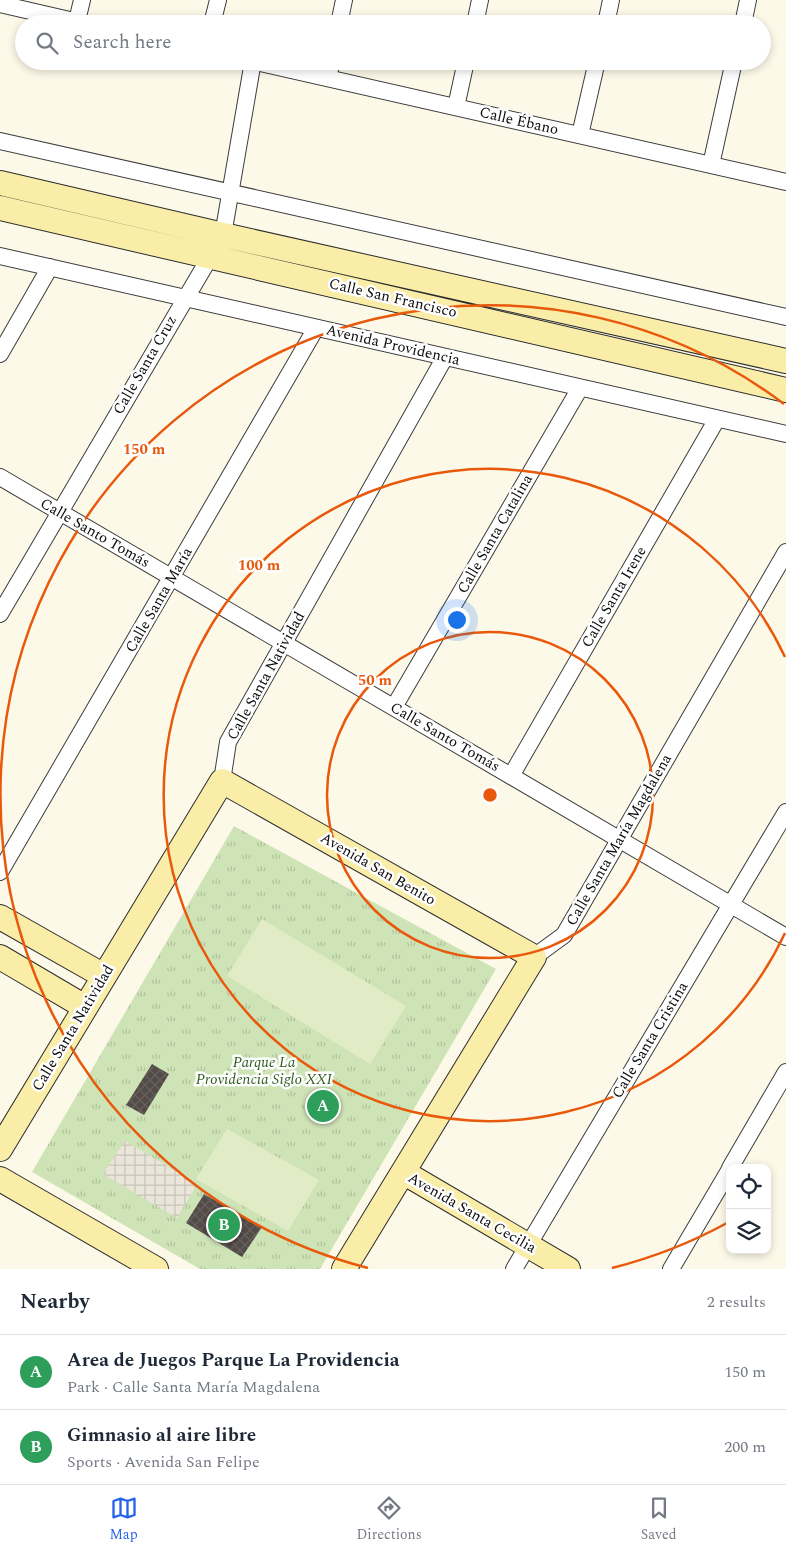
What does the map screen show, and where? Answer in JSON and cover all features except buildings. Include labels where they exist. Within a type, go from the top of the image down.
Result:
[{"type":"street","points":[[82,0],[82,15]]},
{"type":"street","points":[[214,15],[218,0]]},
{"type":"street","points":[[342,15],[344,0]]},
{"type":"street","points":[[476,15],[480,0]]},
{"type":"street","points":[[608,15],[611,0]]},
{"type":"street","points":[[745,15],[748,0]]},
{"type":"street","points":[[0,4],[47,15]]},
{"type":"street","points":[[224,235],[251,70]]},
{"type":"street","name":"Calle Ébano","points":[[293,70],[786,182]]},
{"type":"street","points":[[328,78],[330,70]]},
{"type":"street","points":[[456,107],[464,70]]},
{"type":"street","points":[[580,135],[595,70]]},
{"type":"street","points":[[711,165],[732,70]]},
{"type":"street","points":[[0,141],[786,317]]},
{"type":"street","name":"Calle San Francisco","points":[[0,183],[786,361]]},
{"type":"street","name":"Calle San Francisco","points":[[0,208],[786,390]]},
{"type":"street","name":"Calle Santa Cruz","points":[[0,614],[185,298],[224,235]]},
{"type":"street","name":"Avenida Providencia","points":[[0,256],[786,434]]},
{"type":"street","points":[[0,354],[50,267]]},
{"type":"street","name":"Calle Santa María","points":[[0,872],[316,328]]},
{"type":"street","name":"Calle Santa Natividad","points":[[0,1149],[222,781],[228,742],[445,357]]},
{"type":"street","name":"Calle Santa Catalina","points":[[394,707],[580,388]]},
{"type":"street","name":"Calle Santa Irene","points":[[511,776],[717,419]]},
{"type":"street","name":"Calle Santo Tomás","points":[[0,477],[786,937]]},
{"type":"street","name":"Calle Santa María Magdalena","points":[[344,1269],[534,957],[564,934],[786,552]]},
{"type":"street","name":"Avenida San Benito","points":[[222,781],[534,957]]},
{"type":"street","name":"Calle Santa Cristina","points":[[514,1269],[786,812]]},
{"type":"street","points":[[0,917],[104,976]]},
{"type":"street","points":[[0,957],[85,1007]]},
{"type":"street","points":[[732,1164],[786,1072]]},
{"type":"street","name":"Avenida Santa Cecilia","points":[[403,1172],[568,1269]]},
{"type":"street","points":[[671,1269],[726,1175]]},
{"type":"street","points":[[0,1179],[156,1269]]},
{"type":"green space","name":"Parque La Providencia Siglo XXI","points":[[234,826],[496,969],[320,1269],[200,1269],[32,1172]]},
{"type":"green space","points":[[262,919],[406,1006],[370,1064],[227,976]]},
{"type":"green space","points":[[227,1129],[319,1180],[288,1231],[196,1179]]},
{"type":"shaded area","points":[[125,1141],[197,1184],[177,1218],[103,1174]]},
{"type":"place","name":"Area de Juegos Parque La Providencia","points":[[323,1106]]},
{"type":"place","name":"Gimnasio al aire libre","points":[[224,1225]]}]
